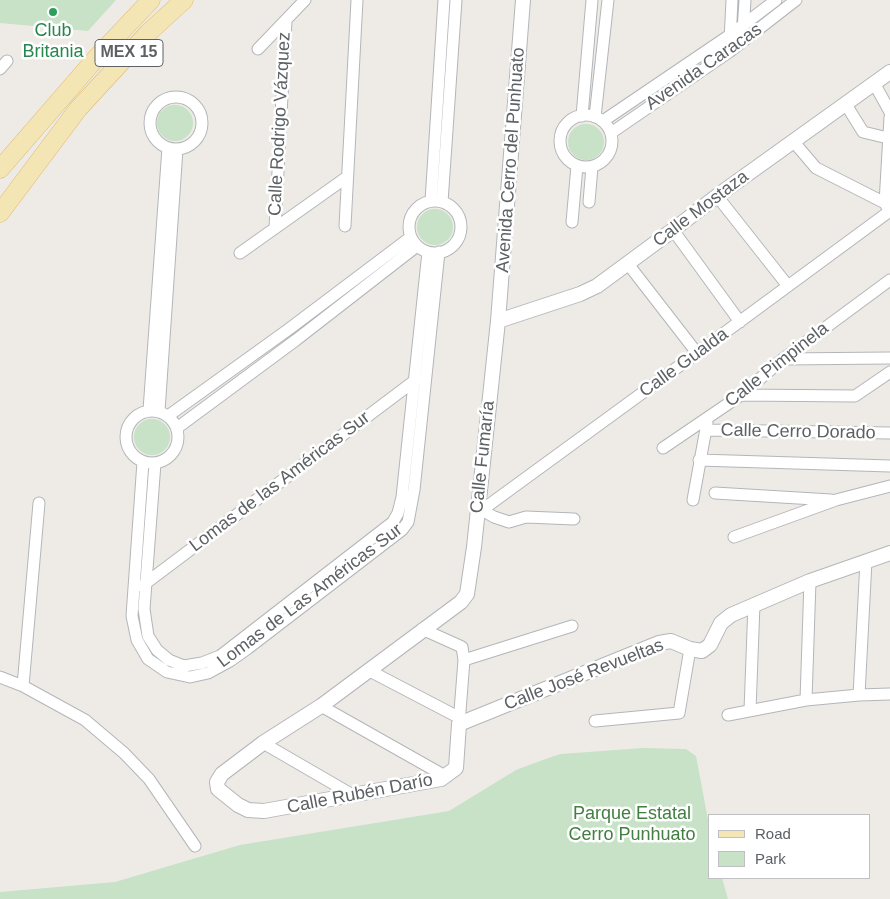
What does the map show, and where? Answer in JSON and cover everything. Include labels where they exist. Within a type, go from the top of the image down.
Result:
[{"type":"main road","name":"MEX 15","points":[[0,169],[98,56],[151,0]]},
{"type":"main road","name":"MEX 15","points":[[0,213],[78,110],[148,33],[184,0]]},
{"type":"main road","points":[[53,108],[52,116],[54,121],[58,124],[68,124]]},
{"type":"main road","points":[[26,138],[41,132],[47,136],[52,146]]},
{"type":"street","points":[[68,124],[77,121],[130,58],[191,0]]},
{"type":"street","points":[[258,49],[305,0]]},
{"type":"street","points":[[345,226],[357,0]]},
{"type":"street","points":[[437,201],[446,58],[444,0]]},
{"type":"street","points":[[446,58],[456,0]]},
{"type":"street","name":"Avenida Cerro del Punhuato","points":[[498,321],[523,0]]},
{"type":"street","points":[[582,116],[592,0]]},
{"type":"street","points":[[599,119],[608,0]]},
{"type":"street","points":[[729,52],[732,0]]},
{"type":"street","points":[[743,40],[745,0]]},
{"type":"street","name":"Avenida Caracas","points":[[599,119],[730,36],[776,0]]},
{"type":"street","name":"Avenida Caracas","points":[[610,132],[729,52],[796,0]]},
{"type":"street","name":"Calle Rodrigo Vázquez","points":[[274,228],[286,21]]},
{"type":"street","name":"Calle Mostaza","points":[[498,321],[580,294],[597,286],[717,196],[890,72]]},
{"type":"street","points":[[874,83],[890,112]]},
{"type":"street","points":[[175,96],[192,102],[202,117],[202,126],[194,143],[186,147],[172,149],[160,144],[154,137],[150,128],[150,119],[158,103],[166,98],[175,96]]},
{"type":"street","points":[[846,103],[863,132],[888,138]]},
{"type":"street","points":[[582,116],[599,119],[610,132],[612,147],[609,154],[599,164],[592,167],[577,166],[564,155],[560,139],[562,130],[574,118],[582,116]]},
{"type":"street","points":[[793,141],[816,168],[888,208],[888,138],[890,117]]},
{"type":"street","points":[[158,412],[172,149]]},
{"type":"street","points":[[572,222],[577,166]]},
{"type":"street","points":[[589,202],[592,167]]},
{"type":"street","points":[[240,253],[347,177]]},
{"type":"street","points":[[717,196],[788,286]]},
{"type":"street","points":[[437,201],[449,205],[459,217],[460,232],[453,245],[434,252],[414,242],[409,221],[412,214],[423,203],[437,201]]},
{"type":"street","name":"Calle Gualda","points":[[479,511],[740,322],[888,208]]},
{"type":"street","points":[[673,230],[740,322]]},
{"type":"street","points":[[158,412],[176,428],[177,446],[172,454],[164,460],[155,463],[143,462],[134,457],[128,449],[125,439],[126,429],[131,420],[139,414],[158,412],[289,329],[414,242]]},
{"type":"street","points":[[176,428],[296,340],[414,242]]},
{"type":"street","name":"Lomas de Las Américas Sur","points":[[143,462],[132,616],[137,640],[148,659],[167,672],[190,677],[208,673],[230,661],[402,530],[408,522],[414,490],[427,373],[434,252]]},
{"type":"street","name":"Lomas de Las Américas Sur","points":[[155,463],[144,609],[148,636],[157,650],[169,660],[184,666],[202,663],[220,656],[392,522],[398,513],[402,497],[414,380],[434,252]]},
{"type":"street","points":[[628,264],[697,353]]},
{"type":"street","name":"Calle Pimpinela","points":[[663,448],[741,395],[783,359],[890,280]]},
{"type":"street","name":"Calle Fumaría","points":[[422,629],[461,602],[467,594],[479,511],[498,321]]},
{"type":"street","points":[[289,329],[296,340]]},
{"type":"street","points":[[783,359],[890,358]]},
{"type":"street","points":[[741,395],[855,396],[890,372]]},
{"type":"street","name":"Lomas de las Américas Sur","points":[[134,592],[414,380],[427,373]]},
{"type":"street","points":[[692,500],[709,416]]},
{"type":"street","name":"Calle Cerro Dorado","points":[[706,430],[890,433]]},
{"type":"street","points":[[699,460],[890,466]]},
{"type":"street","points":[[734,537],[836,500],[890,486]]},
{"type":"street","points":[[715,493],[836,500]]},
{"type":"street","points":[[23,686],[40,504]]},
{"type":"street","points":[[479,511],[509,522],[526,517],[574,519]]},
{"type":"street","name":"Calle José Revueltas","points":[[459,720],[659,643],[671,641],[690,649],[702,651],[710,645],[722,623],[731,615],[810,581],[890,553]]},
{"type":"street","points":[[859,695],[866,561]]},
{"type":"street","points":[[806,700],[810,581]]},
{"type":"street","points":[[302,591],[310,600]]},
{"type":"street","points":[[750,710],[754,604]]},
{"type":"street","points":[[464,660],[572,626]]},
{"type":"street","points":[[351,794],[263,743],[321,706],[368,670],[422,629],[462,647],[464,660],[459,720],[368,670]]},
{"type":"street","points":[[595,721],[679,714],[690,649]]},
{"type":"street","points":[[0,677],[23,686],[85,720],[124,753],[149,779],[195,846]]},
{"type":"street","points":[[728,715],[806,700],[890,694]]},
{"type":"street","points":[[321,706],[445,776]]},
{"type":"street","name":"Calle Rubén Darío","points":[[263,743],[219,778],[217,782],[222,794],[238,805],[256,812],[351,794],[406,786],[445,776],[456,768],[459,720]]},
{"type":"green space","name":"Club Britania","points":[[0,0],[116,0],[88,31],[0,23]]},
{"type":"green space","points":[[175,105],[188,110],[193,123],[188,136],[175,141],[162,136],[157,123],[162,110]]},
{"type":"green space","points":[[586,124],[599,129],[604,142],[599,155],[586,160],[573,155],[568,142],[573,129]]},
{"type":"green space","points":[[435,209],[448,214],[453,227],[448,240],[435,245],[422,240],[417,227],[422,214]]},
{"type":"green space","points":[[152,419],[165,424],[170,437],[165,450],[152,455],[139,450],[134,437],[139,424]]},
{"type":"green space","name":"Parque Estatal Cerro Punhuato","points":[[643,748],[686,749],[696,756],[708,820],[708,879],[722,879],[728,899],[0,899],[0,892],[115,882],[240,845],[449,811],[516,770],[561,754]]},
{"type":"place","name":"Club Britania","points":[[53,12]]}]
